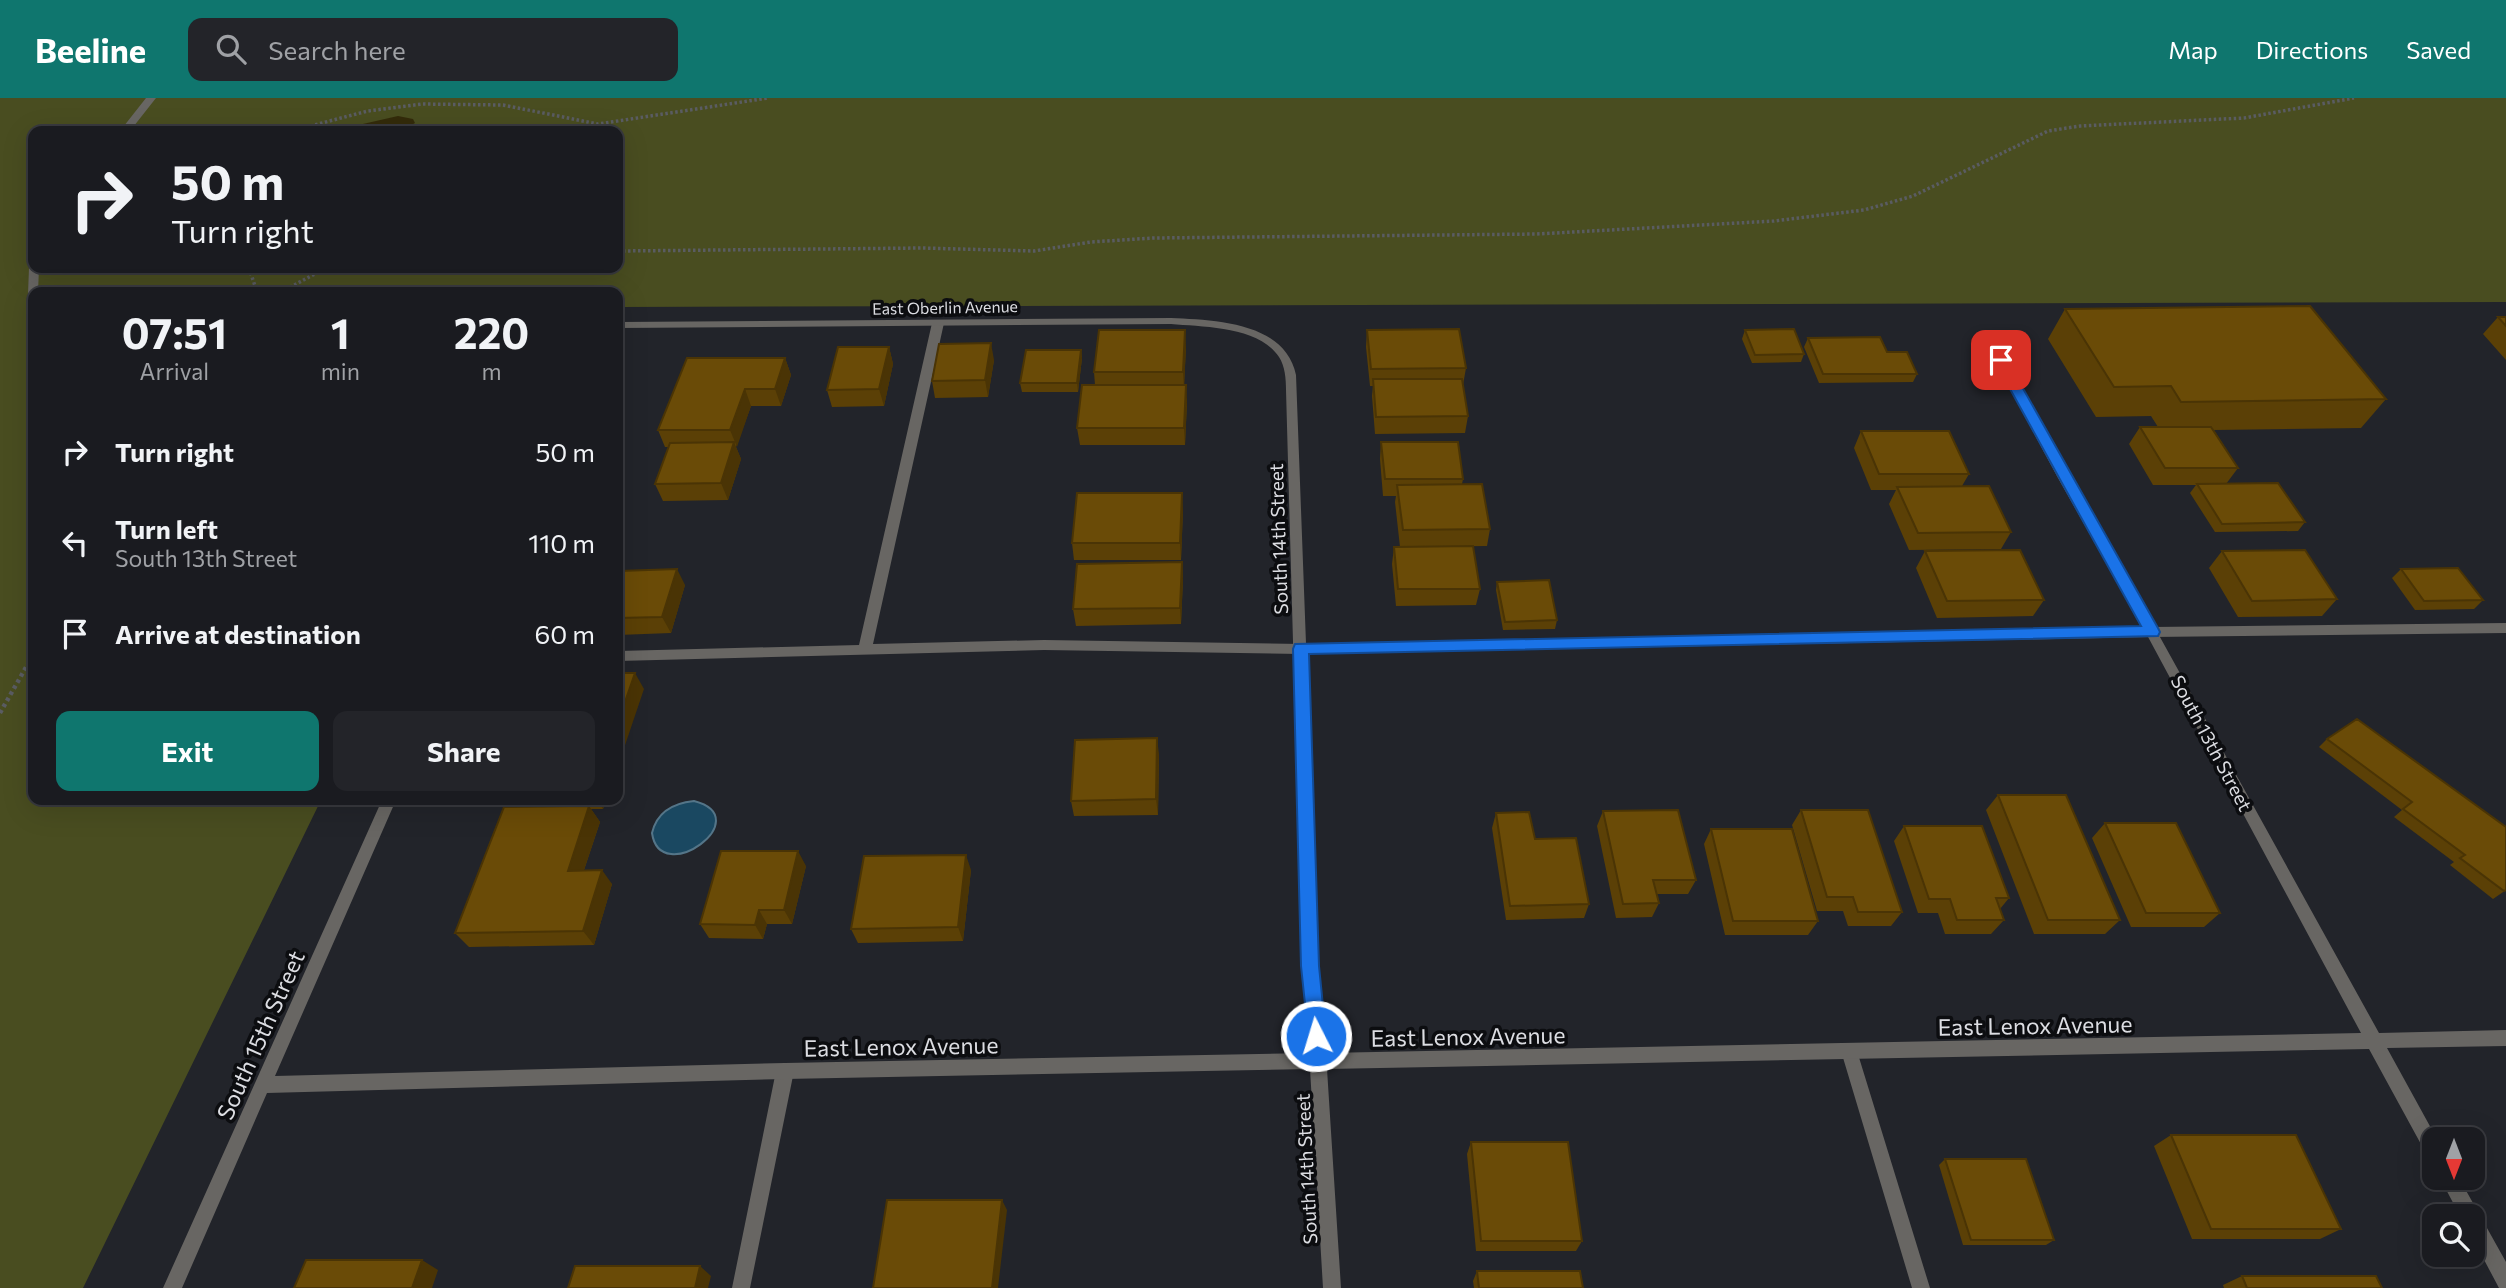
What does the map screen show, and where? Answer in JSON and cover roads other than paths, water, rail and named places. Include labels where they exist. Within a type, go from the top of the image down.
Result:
[{"type":"street","points":[[129,126],[151,98]]},
{"type":"street","name":"East Oberlin Avenue","points":[[623,326],[1171,321],[1210,324],[1243,331],[1270,341]]},
{"type":"street","points":[[865,650],[938,323]]},
{"type":"street","name":"South 13th Street","points":[[1988,337],[2152,632],[2422,1130]]},
{"type":"street","name":"South 14th Street","points":[[1270,341],[1285,356],[1290,376],[1310,966],[1332,1288]]},
{"type":"street","points":[[623,656],[1044,645],[1301,649],[2152,632],[2506,628]]},
{"type":"street","name":"South 15th Street","points":[[172,1288],[387,805]]},
{"type":"street","name":"East Lenox Avenue","points":[[262,1085],[785,1071],[2506,1038]]},
{"type":"street","points":[[1849,1051],[1921,1288]]},
{"type":"street","points":[[741,1288],[785,1071]]},
{"type":"street","points":[[2485,1242],[2506,1281]]},
{"type":"water","points":[[694,801],[711,810],[716,821],[711,833],[700,844],[686,852],[671,854],[659,848],[652,833],[658,819],[673,806]]}]
